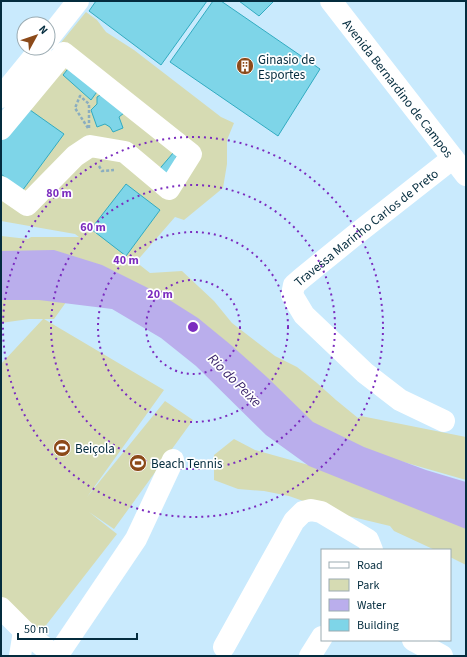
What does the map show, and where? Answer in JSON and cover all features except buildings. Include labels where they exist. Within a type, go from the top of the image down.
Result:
[{"type":"street","points":[[56,39],[78,1]]},
{"type":"street","name":"Avenida Bernardino de Campos","points":[[331,1],[460,167]]},
{"type":"street","points":[[1,187],[27,205],[75,156],[90,146],[125,152],[169,189],[191,154],[56,46]]},
{"type":"street","points":[[1,97],[34,56]]},
{"type":"street","points":[[1,129],[46,56]]},
{"type":"street","name":"Travessa Marinho Carlos de Preto","points":[[444,421],[400,400],[365,373],[304,315],[292,295],[294,285],[355,235],[460,167]]},
{"type":"street","points":[[1,608],[24,631],[56,656],[136,539],[173,460]]},
{"type":"street","points":[[224,647],[294,521],[303,512],[310,510],[321,512],[368,540],[372,546],[372,549]]},
{"type":"street","points":[[20,656],[24,631]]},
{"type":"street","points":[[310,656],[321,639]]},
{"type":"street","points":[[414,641],[442,656]]},
{"type":"green space","points":[[86,12],[97,20],[106,32],[134,50],[221,117],[234,123],[227,140],[227,164],[223,188],[184,220],[175,217],[136,262],[150,273],[182,271],[214,301],[232,323],[275,356],[297,367],[358,418],[361,416],[466,437],[466,480],[334,442],[177,316],[1,272],[1,236],[28,239],[31,237],[79,237],[75,234],[1,221],[1,116],[50,56],[56,56],[56,49]]},
{"type":"green space","name":"Beiçola","points":[[1,286],[69,298],[54,319],[44,319],[164,390],[87,497],[165,401],[193,420],[114,529],[89,512],[117,534],[40,633],[1,599],[1,364],[43,319],[29,319],[1,323]]},
{"type":"green space","points":[[234,439],[255,450],[466,509],[466,565],[451,558],[451,549],[433,549],[394,531],[390,526],[340,514],[289,496],[264,491],[238,489],[214,480],[214,455]]},
{"type":"water","name":"Rio do Peixe","points":[[54,250],[102,265],[160,294],[198,318],[268,378],[313,422],[364,447],[426,470],[466,482],[466,529],[309,466],[266,435],[196,366],[161,338],[112,309],[39,300],[1,300],[1,251]]},
{"type":"place","name":"Ginasio de Esportes","points":[[245,66]]},
{"type":"place","name":"Beiçola","points":[[62,448]]},
{"type":"place","name":"Beach Tennis","points":[[138,463]]}]
